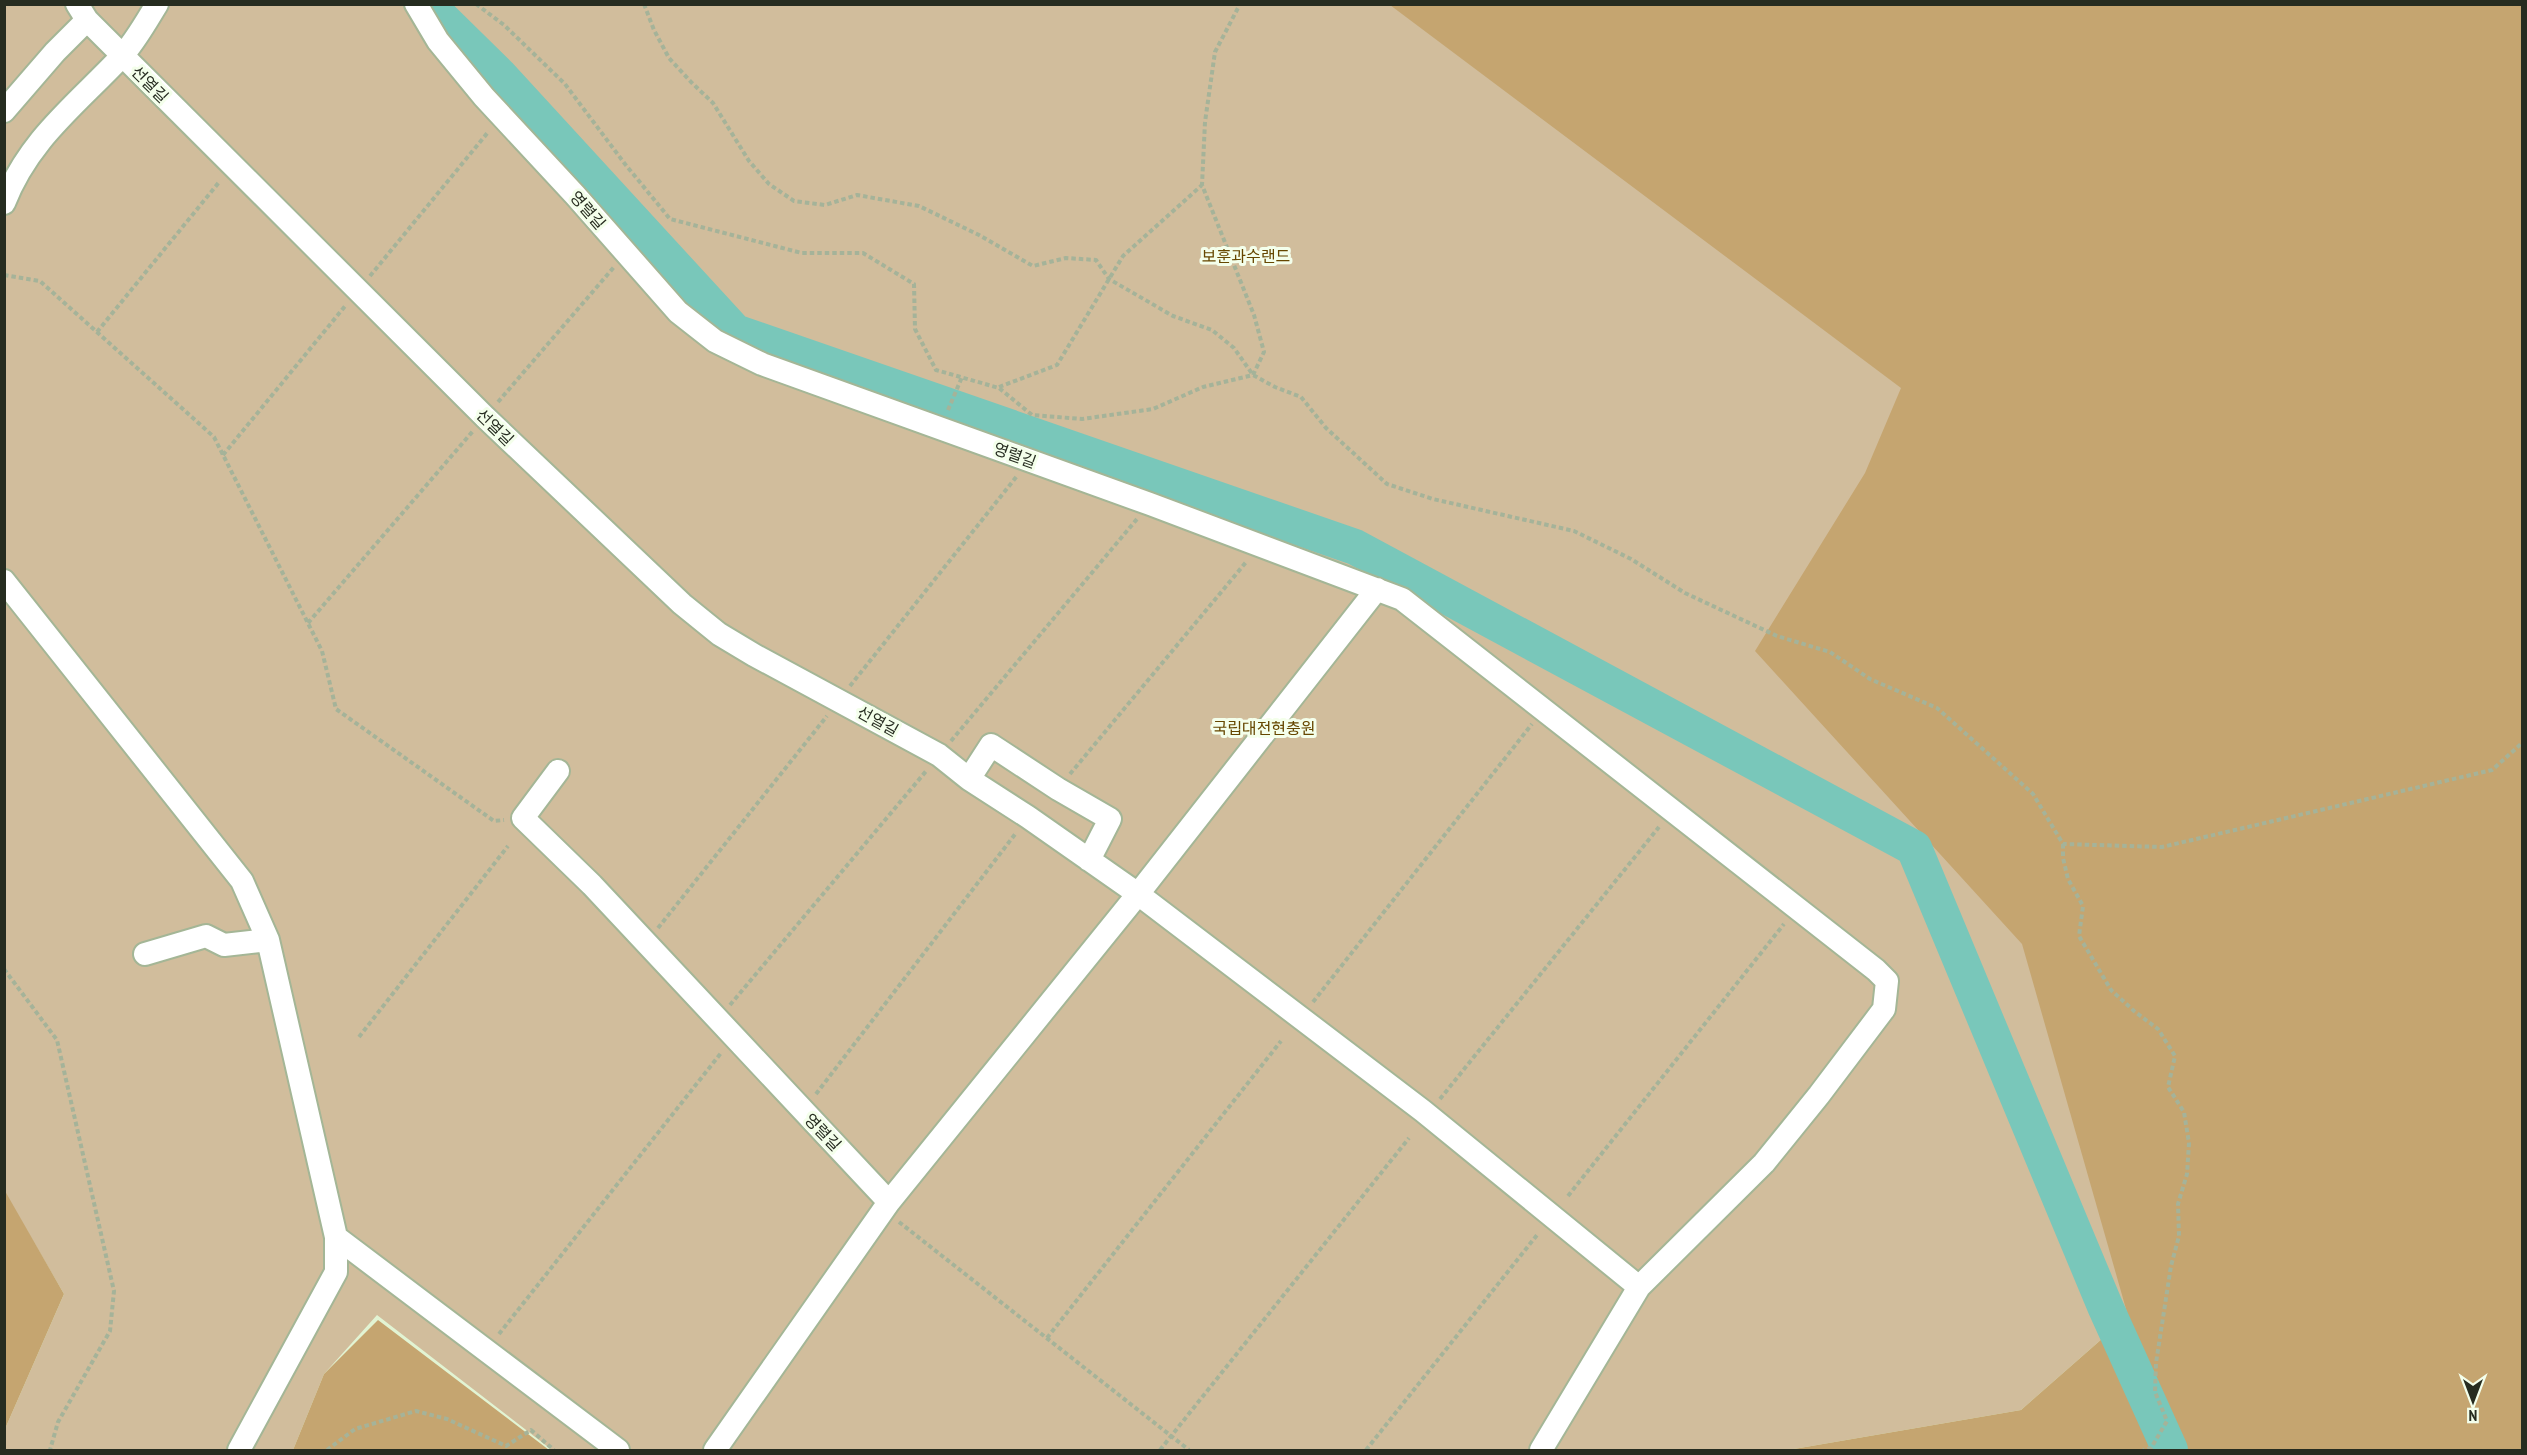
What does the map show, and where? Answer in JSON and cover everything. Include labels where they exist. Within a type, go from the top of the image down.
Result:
[{"type":"lane","points":[[4,203],[13,180],[54,122],[122,56],[158,4]]},
{"type":"lane","name":"영렬길","points":[[416,4],[438,41],[484,97],[678,312],[715,341],[762,364],[1402,599],[1876,969],[1887,981],[1884,1009],[1764,1163],[1639,1287]]},
{"type":"lane","points":[[4,111],[55,52],[82,12]]},
{"type":"lane","name":"선열길","points":[[82,12],[122,56],[485,417],[682,604],[718,634],[939,755],[969,779]]},
{"type":"lane","points":[[4,581],[242,881],[268,940],[336,1237],[336,1272],[239,1450]]},
{"type":"lane","points":[[715,1450],[1138,894],[1377,589]]},
{"type":"lane","points":[[1089,860],[1110,819],[1058,789],[991,745],[969,779],[1138,894],[1423,1112],[1639,1287],[1541,1450]]},
{"type":"lane","points":[[523,818],[558,771]]},
{"type":"lane","name":"영렬길","points":[[523,818],[592,885],[894,1212]]},
{"type":"lane","points":[[145,954],[206,936],[224,945],[268,940]]},
{"type":"lane","points":[[336,1237],[618,1450]]},
{"type":"path","points":[[476,4],[504,25],[565,84],[670,219],[802,253],[863,253],[914,284],[915,329],[936,370],[999,388],[1032,415],[1082,419],[1153,409],[1203,387],[1253,375]]},
{"type":"path","points":[[644,4],[654,30],[669,58],[713,103],[749,161],[769,184],[794,201],[825,205],[857,195],[918,206],[979,235],[1033,266],[1066,258],[1096,260],[1109,279],[1173,316],[1212,330],[1234,348],[1253,375],[1301,397],[1326,428],[1387,484],[1433,499],[1574,531],[1631,559],[1685,593],[1777,636],[1830,652],[1870,679],[1937,708],[2033,794],[2063,844],[2063,858],[2068,879],[2083,906],[2079,936],[2111,990],[2158,1029],[2175,1056],[2168,1087],[2184,1112],[2189,1143],[2187,1174],[2178,1204],[2179,1236],[2171,1266],[2156,1363],[2155,1392],[2167,1421],[2151,1448],[2143,1450]]},
{"type":"path","points":[[1238,4],[1215,52],[1205,122],[1202,185],[1254,315],[1264,352],[1253,375]]},
{"type":"path","points":[[97,332],[232,166]]},
{"type":"path","points":[[999,388],[1057,365],[1123,256],[1202,185]]},
{"type":"path","points":[[308,624],[626,253]]},
{"type":"path","points":[[4,275],[40,281],[214,437],[321,651],[336,709],[494,821],[523,818]]},
{"type":"path","points":[[947,414],[962,377]]},
{"type":"path","points":[[1058,789],[1260,545]]},
{"type":"path","points":[[1313,1002],[1544,710]]},
{"type":"path","points":[[2063,844],[2162,847],[2492,770],[2523,743]]},
{"type":"path","points":[[1440,1099],[1673,810]]},
{"type":"path","points":[[803,1112],[1028,817]]},
{"type":"path","points":[[359,1036],[508,846]]},
{"type":"path","points":[[1568,1196],[1798,907]]},
{"type":"path","points":[[4,969],[57,1040],[114,1291],[110,1331],[58,1422],[50,1450]]},
{"type":"path","points":[[1047,1338],[1281,1041]]},
{"type":"path","points":[[495,1339],[724,1050]]},
{"type":"path","points":[[1160,1450],[1409,1138]]},
{"type":"path","points":[[894,1212],[1047,1338],[1189,1450]]},
{"type":"path","points":[[1366,1450],[1537,1235]]},
{"type":"path","points":[[327,1450],[355,1429],[416,1411],[447,1419],[506,1446],[531,1430],[554,1450]]},
{"type":"green space","name":"국립대전현충원","points":[[5,5],[2522,5],[2128,1316],[2021,1410],[1788,1450],[552,1450],[377,1315],[324,1374],[293,1450],[5,1450],[5,1429],[64,1294],[4,1191]]},
{"type":"shaded area","points":[[1390,5],[2522,5],[2522,1450],[1788,1450],[2021,1410],[2128,1316],[2022,944],[1755,651],[1865,473],[1901,388]]},
{"type":"shaded area","points":[[5,1191],[64,1294],[5,1429]]},
{"type":"shaded area","points":[[378,1320],[549,1450],[293,1450],[324,1374]]},
{"type":"waterway","points":[[433,4],[436,13],[499,75],[735,332],[1355,547],[1914,848],[2105,1306],[2170,1450]]},
{"type":"park label","name":"보훈과수랜드","points":[[1246,256]]}]
